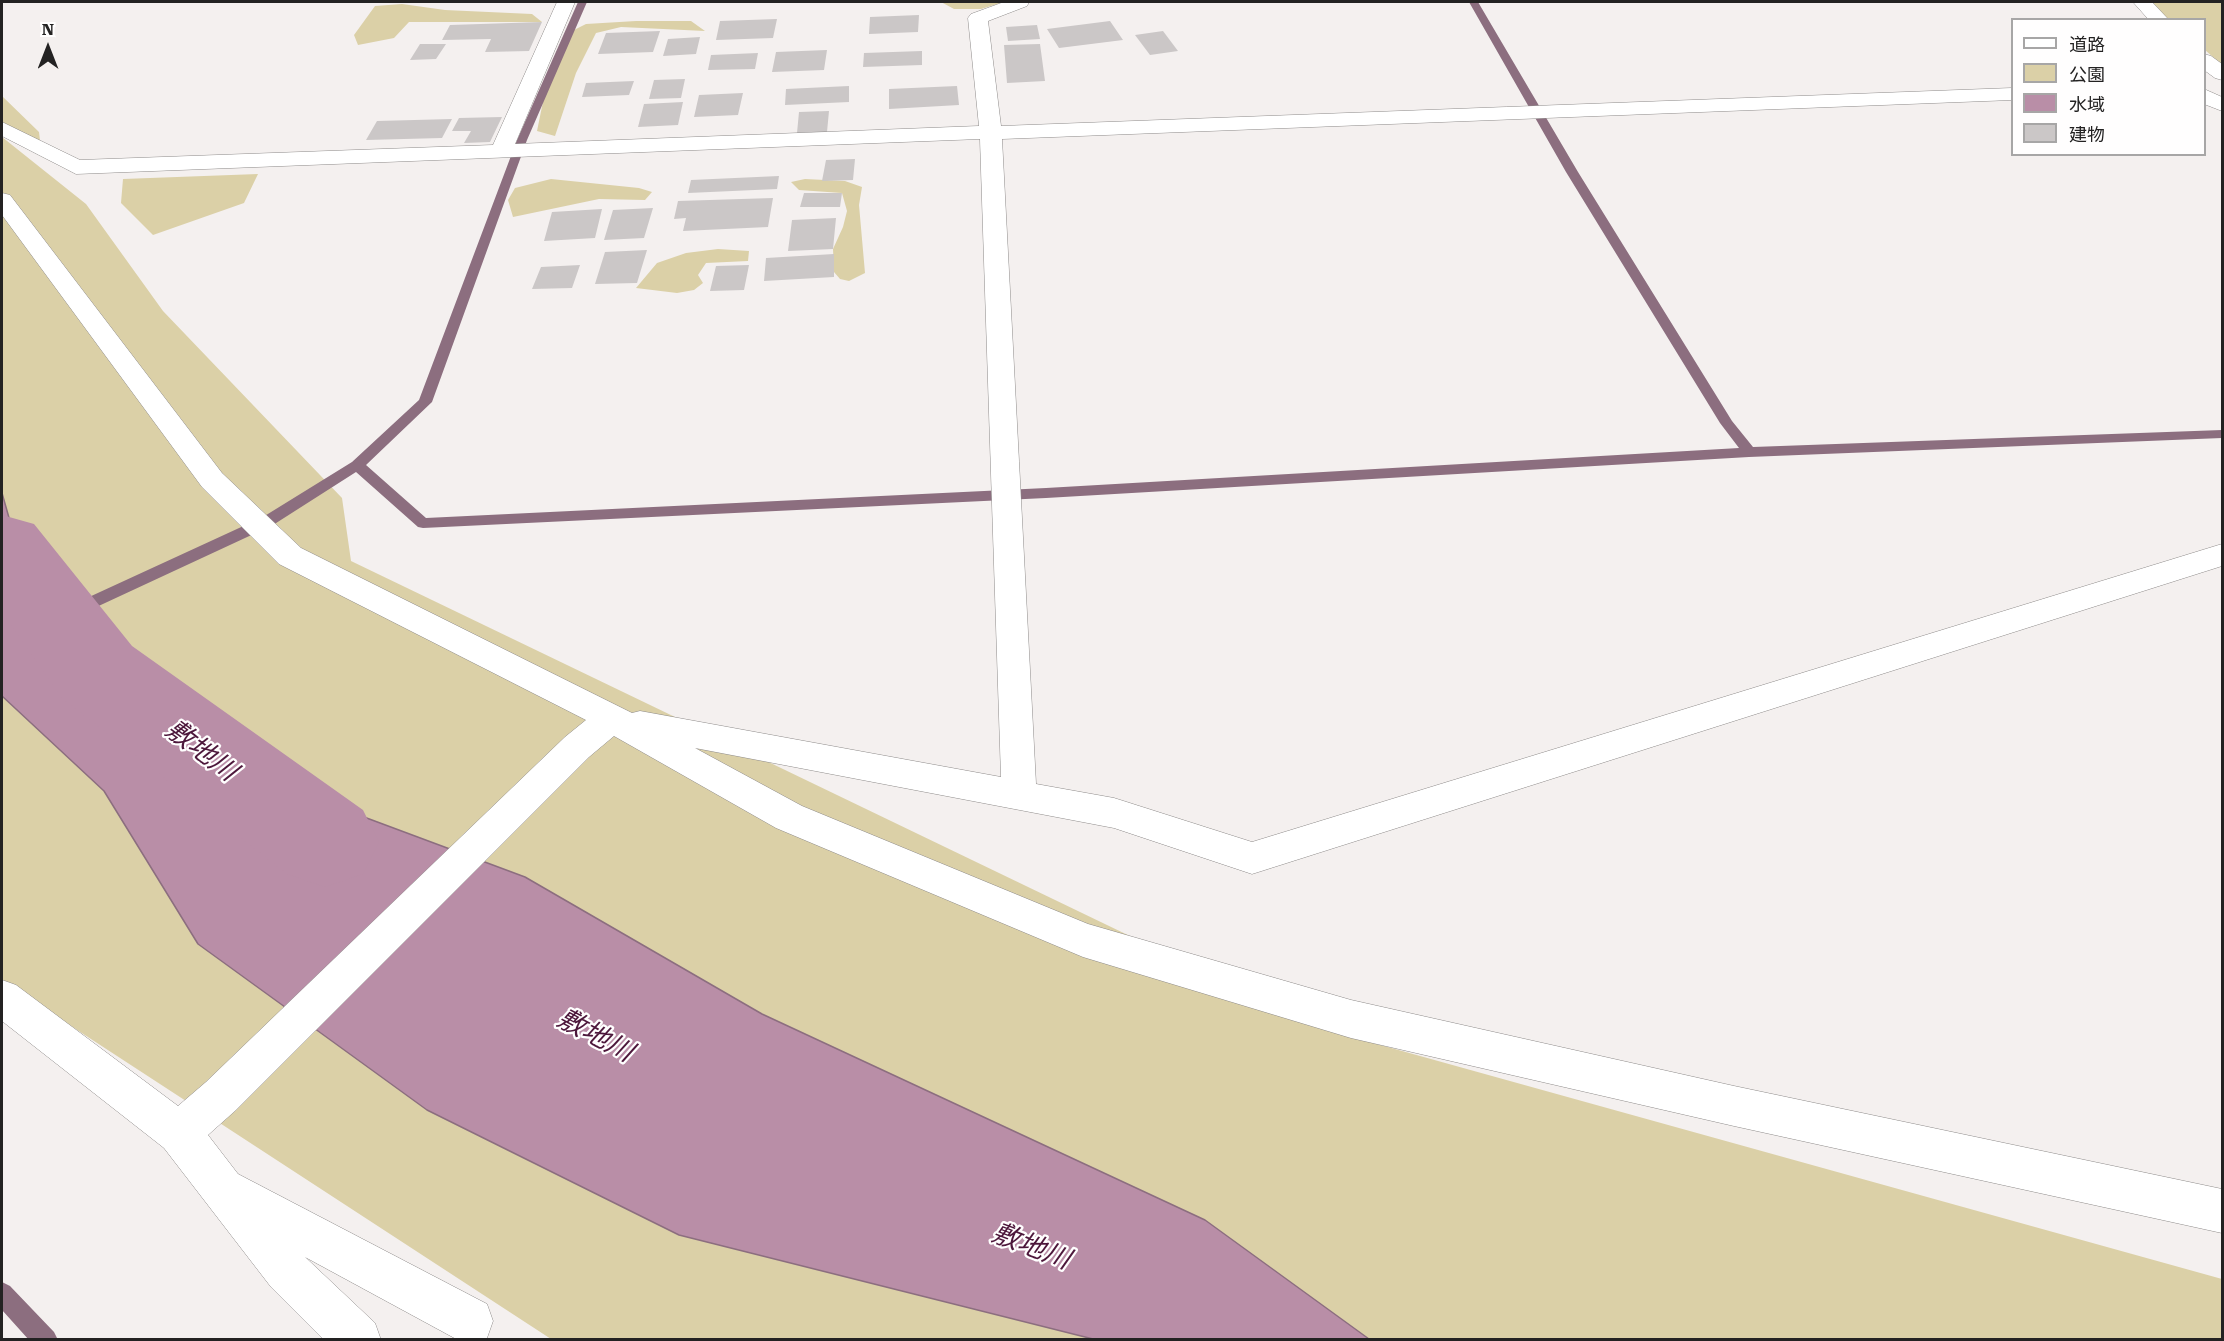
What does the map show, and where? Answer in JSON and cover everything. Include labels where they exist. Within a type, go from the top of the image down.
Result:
[{"type":"street","points":[[501,151],[566,2]]},
{"type":"street","points":[[1019,794],[991,133],[978,18],[1020,2]]},
{"type":"street","points":[[2142,2],[2158,18]]},
{"type":"street","points":[[2206,61],[2223,74]]},
{"type":"street","points":[[2,128],[75,167],[2011,94]]},
{"type":"street","points":[[2206,96],[2223,105]]},
{"type":"street","points":[[2,200],[212,480],[290,556],[612,718],[789,817],[1083,940],[1351,1019],[1734,1106],[2223,1212]]},
{"type":"street","points":[[612,718],[1114,813],[1252,858],[2223,555]]},
{"type":"street","points":[[178,1133],[221,1096],[577,747],[612,718]]},
{"type":"street","points":[[2,998],[178,1133],[287,1271],[358,1340]]},
{"type":"street","points":[[220,1186],[470,1321]]},
{"type":"green space","points":[[941,2],[1004,2],[981,9],[954,9]]},
{"type":"green space","points":[[2143,2],[2222,2],[2222,65],[2206,51],[2206,18],[2165,18]]},
{"type":"green space","points":[[402,4],[445,10],[532,14],[542,22],[409,22],[394,38],[358,45],[354,35],[375,6]]},
{"type":"green space","points":[[691,21],[705,31],[621,27],[596,33],[576,73],[555,136],[537,131],[547,82],[568,33],[586,24]]},
{"type":"green space","points":[[2,96],[39,132],[41,149],[2,128]]},
{"type":"green space","points":[[2,137],[86,204],[163,311],[342,498],[351,561],[1323,1029],[2222,1279],[2222,1339],[551,1339],[2,981]]},
{"type":"green space","points":[[258,174],[244,203],[153,235],[121,203],[123,179]]},
{"type":"green space","points":[[551,179],[639,188],[652,192],[645,200],[599,199],[513,217],[508,200],[515,188]]},
{"type":"green space","points":[[805,179],[845,181],[862,187],[859,205],[865,273],[849,281],[840,279],[834,272],[833,249],[847,211],[842,193],[799,190],[791,182]]},
{"type":"green space","points":[[718,249],[749,251],[748,261],[706,263],[698,275],[703,283],[694,290],[677,293],[636,288],[657,263],[686,253]]},
{"type":"water","points":[[2,493],[26,578],[97,672],[219,763],[525,877],[762,1014],[1205,1220],[1369,1339],[1093,1339],[679,1235],[427,1110],[198,944],[104,791],[2,696]]},
{"type":"building","points":[[919,15],[918,32],[869,34],[870,17]]},
{"type":"building","points":[[777,19],[773,38],[716,40],[720,21]]},
{"type":"building","points":[[1110,21],[1123,40],[1059,48],[1047,29]]},
{"type":"building","points":[[542,22],[529,51],[485,52],[491,39],[442,40],[450,25]]},
{"type":"building","points":[[1037,25],[1040,39],[1008,41],[1006,27]]},
{"type":"building","points":[[660,31],[653,52],[598,54],[606,33]]},
{"type":"building","points":[[1163,31],[1178,51],[1150,55],[1135,35]]},
{"type":"building","points":[[700,37],[696,54],[663,56],[668,39]]},
{"type":"building","points":[[420,44],[446,44],[436,59],[410,60]]},
{"type":"building","points":[[1040,44],[1045,81],[1007,83],[1004,45]]},
{"type":"building","points":[[827,50],[824,70],[772,72],[776,52]]},
{"type":"building","points":[[922,51],[922,65],[863,67],[864,53]]},
{"type":"building","points":[[758,53],[755,69],[708,70],[711,55]]},
{"type":"building","points":[[685,79],[681,98],[649,99],[654,80]]},
{"type":"building","points":[[634,81],[629,95],[582,97],[586,83]]},
{"type":"building","points":[[849,86],[849,102],[785,105],[786,89]]},
{"type":"building","points":[[957,86],[959,105],[889,109],[889,89]]},
{"type":"building","points":[[743,93],[738,115],[694,117],[699,95]]},
{"type":"building","points":[[683,102],[678,125],[638,127],[644,104]]},
{"type":"building","points":[[829,111],[827,132],[797,133],[799,112]]},
{"type":"building","points":[[502,117],[490,142],[464,143],[471,131],[452,131],[459,118]]},
{"type":"building","points":[[452,119],[442,138],[366,140],[377,121]]},
{"type":"building","points":[[855,159],[853,180],[822,181],[826,160]]},
{"type":"building","points":[[779,176],[777,189],[688,193],[691,180]]},
{"type":"building","points":[[804,193],[842,193],[840,207],[800,207]]},
{"type":"building","points":[[773,198],[768,227],[683,231],[686,218],[674,219],[678,201]]},
{"type":"building","points":[[653,208],[644,238],[604,240],[613,210]]},
{"type":"building","points":[[602,209],[595,238],[544,241],[552,212]]},
{"type":"building","points":[[836,218],[833,249],[788,251],[792,220]]},
{"type":"building","points":[[647,250],[637,283],[595,284],[605,252]]},
{"type":"building","points":[[834,254],[834,277],[764,281],[766,258]]},
{"type":"building","points":[[580,265],[572,288],[532,289],[541,267]]},
{"type":"building","points":[[749,265],[744,290],[710,291],[716,266]]},
{"type":"waterway","points":[[357,465],[425,402],[522,140],[582,2]]},
{"type":"waterway","points":[[1473,2],[1572,172],[1727,423],[1749,452]]},
{"type":"waterway","points":[[1749,452],[2222,434]]},
{"type":"waterway","points":[[357,465],[423,523],[1046,493],[1749,452]]},
{"type":"waterway","points":[[56,619],[268,521],[357,465]]},
{"type":"waterway","name":"敷地川","points":[[2,546],[97,672],[325,842]]},
{"type":"waterway","points":[[2,1294],[46,1340]]}]
